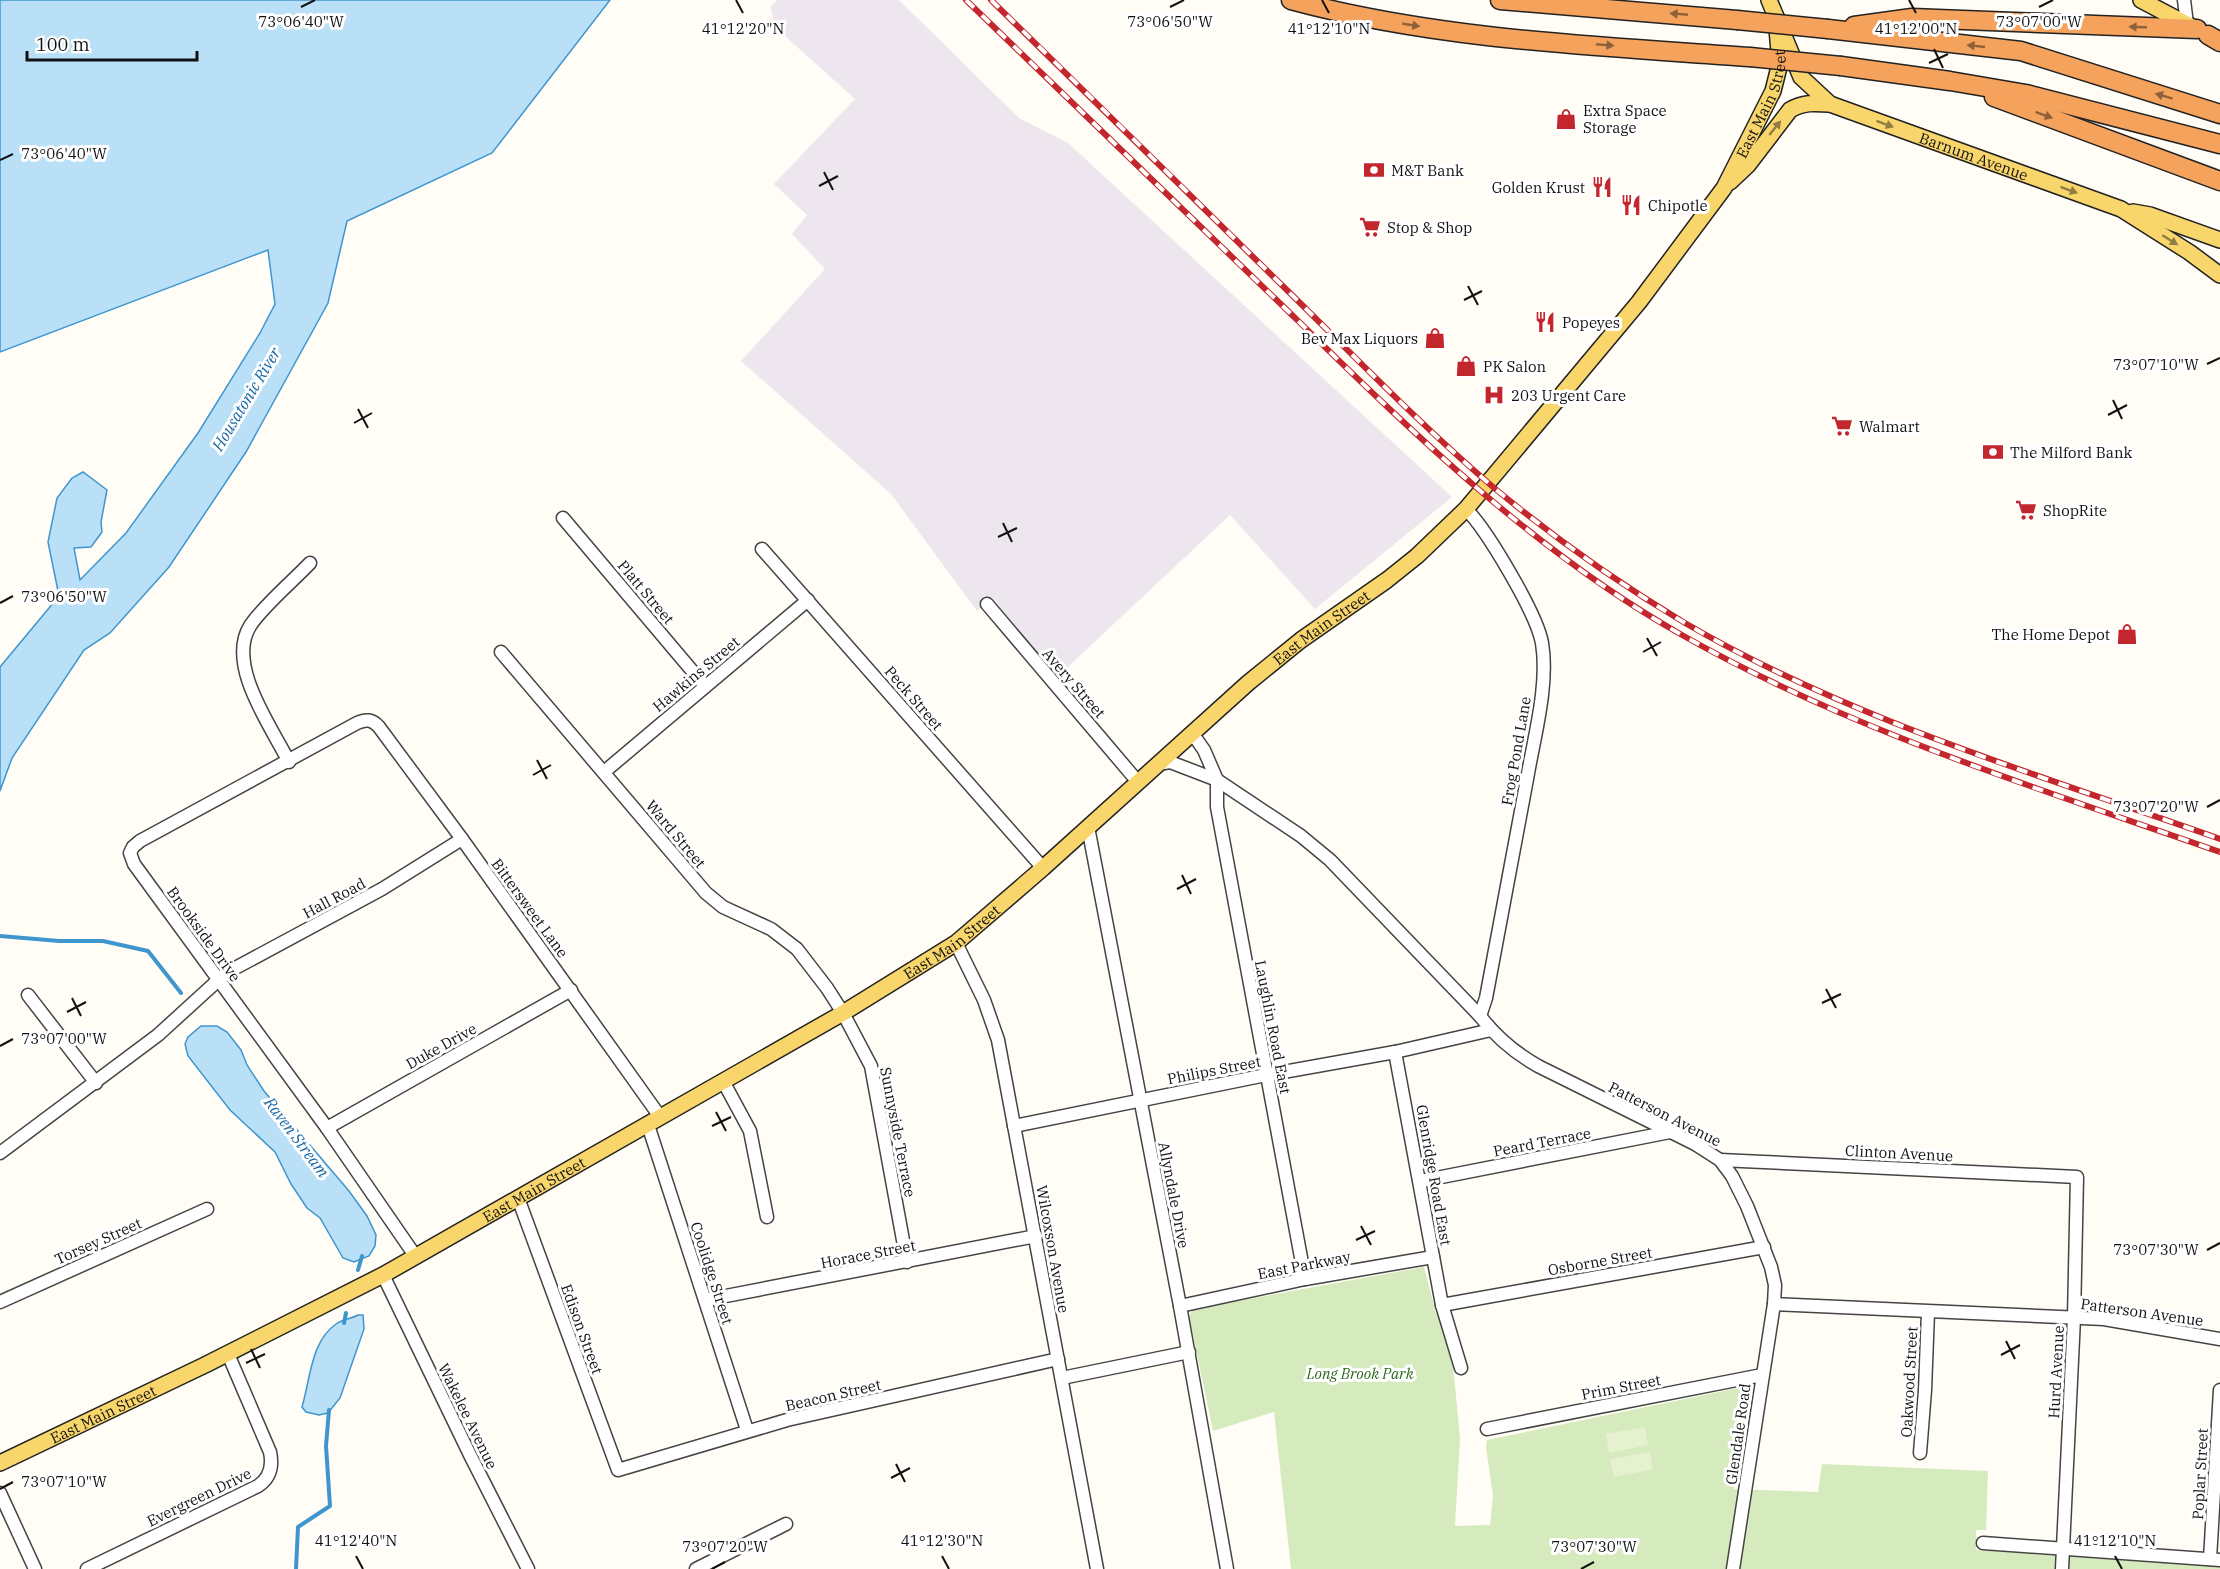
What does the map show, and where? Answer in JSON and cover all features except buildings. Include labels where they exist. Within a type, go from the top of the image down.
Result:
[{"type":"highway","points":[[1291,0],[1399,23],[1460,32],[1841,66],[1950,81],[2026,94],[2220,144]]},
{"type":"highway","points":[[1500,0],[1737,20],[2022,51],[2220,114]]},
{"type":"highway","points":[[1828,29],[1912,18],[2209,36]]},
{"type":"highway","points":[[1950,81],[2220,181]]},
{"type":"main road","name":"Barnum Avenue","points":[[1769,0],[1801,77],[1830,104],[2121,209],[2189,252],[2220,275]]},
{"type":"main road","points":[[2141,0],[2209,36]]},
{"type":"main road","name":"East Main Street","points":[[0,1462],[228,1354],[383,1275],[843,1013],[956,942],[1043,868],[1278,658],[1417,556],[1466,509],[1640,302],[1724,188],[1773,91],[1780,63],[1776,16]]},
{"type":"main road","name":"East Main Street","points":[[1724,188],[1748,165],[1790,110],[1799,104],[1830,104]]},
{"type":"main road","points":[[2121,209],[2150,215],[2220,240]]},
{"type":"main road","points":[[2150,215],[2174,215],[2220,232]]},
{"type":"street","points":[[2184,0],[2209,36]]},
{"type":"street","name":"Frog Pond Lane","points":[[1466,509],[1483,530],[1533,617],[1542,644],[1544,665],[1536,732],[1486,998],[1480,1016]]},
{"type":"street","name":"Platt Street","points":[[563,518],[705,686]]},
{"type":"street","name":"Peck Street","points":[[762,549],[1043,868]]},
{"type":"street","points":[[289,762],[247,681],[243,665],[243,649],[247,633],[254,620],[310,563]]},
{"type":"street","name":"Hawkins Street","points":[[604,772],[808,600]]},
{"type":"street","name":"Avery Street","points":[[987,604],[1138,782]]},
{"type":"street","name":"Ward Street","points":[[501,652],[706,892],[723,907],[771,929],[797,950],[827,988],[843,1013]]},
{"type":"street","name":"Brookside Drive","points":[[369,720],[357,723],[140,841],[131,850],[131,857],[136,868],[327,1128],[416,1257]]},
{"type":"street","name":"Bittersweet Lane","points":[[369,720],[379,727],[571,990],[654,1121]]},
{"type":"street","points":[[1192,733],[1204,750],[1217,780]]},
{"type":"street","name":"Patterson Avenue","points":[[1158,764],[1166,762],[1180,765],[1217,780],[1301,836],[1329,860],[1491,1030],[1514,1051],[1538,1066],[1695,1144],[1720,1160],[1737,1187],[1764,1247],[1775,1280],[1774,1304],[2074,1318],[2123,1322],[2220,1339]]},
{"type":"street","name":"Laughlin Road East","points":[[1217,780],[1217,807],[1305,1279]]},
{"type":"street","name":"Allyndale Drive","points":[[1088,827],[1180,1306],[1227,1569]]},
{"type":"street","name":"Hall Road","points":[[0,1153],[158,1035],[226,973],[382,889],[462,839]]},
{"type":"street","name":"Wilcoxson Avenue","points":[[956,942],[995,1028],[1097,1569]]},
{"type":"street","name":"Duke Drive","points":[[327,1128],[571,990]]},
{"type":"street","points":[[28,995],[96,1083]]},
{"type":"street","name":"Sunnyside Terrace","points":[[843,1013],[871,1066],[907,1262]]},
{"type":"street","name":"Philips Street","points":[[1014,1126],[1266,1075],[1395,1052],[1491,1030]]},
{"type":"street","name":"Glenridge Road East","points":[[1395,1052],[1421,1181],[1442,1305],[1461,1368]]},
{"type":"street","points":[[723,1081],[750,1131],[767,1217]]},
{"type":"street","name":"Coolidge Street","points":[[654,1121],[705,1300],[747,1430]]},
{"type":"street","name":"Peard Terrace","points":[[1421,1181],[1670,1132]]},
{"type":"street","name":"Clinton Avenue","points":[[1720,1160],[2077,1177]]},
{"type":"street","name":"Hurd Avenue","points":[[2062,1569],[2074,1318],[2077,1177]]},
{"type":"street","name":"Edison Street","points":[[518,1198],[618,1470]]},
{"type":"street","name":"Torsey Street","points":[[0,1302],[207,1209]]},
{"type":"street","name":"Horace Street","points":[[705,1300],[1036,1236]]},
{"type":"street","name":"Osborne Street","points":[[1442,1305],[1764,1247]]},
{"type":"street","name":"East Parkway","points":[[1180,1306],[1305,1279],[1433,1257]]},
{"type":"street","name":"Wakelee Avenue","points":[[383,1275],[528,1569]]},
{"type":"street","name":"Glendale Road","points":[[1733,1569],[1774,1304]]},
{"type":"street","name":"Oakwood Street","points":[[1920,1453],[1928,1312]]},
{"type":"street","points":[[1062,1378],[1188,1352]]},
{"type":"street","name":"Evergreen Drive","points":[[87,1569],[258,1486],[267,1479],[271,1466],[270,1452],[228,1354]]},
{"type":"street","name":"Beacon Street","points":[[618,1470],[747,1430],[1058,1359]]},
{"type":"street","name":"Prim Street","points":[[1486,1429],[1762,1375]]},
{"type":"street","name":"Poplar Street","points":[[2215,1559],[2220,1390]]},
{"type":"street","points":[[0,1493],[35,1569]]},
{"type":"street","points":[[696,1569],[786,1524]]},
{"type":"street","points":[[1983,1543],[2215,1559]]},
{"type":"shaded area","points":[[777,0],[899,0],[1019,118],[1068,143],[1452,497],[1315,609],[1230,515],[1055,679],[989,601],[977,611],[891,494],[741,361],[825,269],[792,234],[807,215],[774,184],[855,99],[776,28],[770,7]]},
{"type":"green space","name":"Long Brook Park","points":[[1424,1267],[1436,1313],[1448,1313],[1460,1438],[1455,1526],[1490,1525],[1493,1496],[1487,1440],[1743,1387],[1751,1392],[1734,1489],[1818,1492],[1822,1464],[1988,1471],[1986,1530],[1976,1530],[1976,1550],[2220,1567],[2220,1569],[1291,1569],[1274,1412],[1213,1431],[1189,1316],[1193,1309]]},
{"type":"green space","points":[[1645,1427],[1648,1445],[1609,1453],[1606,1434]]},
{"type":"green space","points":[[1650,1452],[1653,1469],[1614,1477],[1610,1459]]},
{"type":"water","name":"Housatonic River","points":[[0,0],[610,0],[492,153],[347,221],[328,303],[246,452],[169,567],[110,633],[84,650],[12,758],[0,791],[0,667],[59,596],[48,542],[57,498],[72,478],[83,472],[107,490],[101,522],[102,532],[91,547],[74,548],[80,580],[126,533],[198,433],[260,333],[275,304],[268,250],[0,352]]},
{"type":"water","points":[[201,1026],[217,1026],[227,1032],[241,1050],[247,1065],[264,1091],[349,1191],[367,1216],[376,1235],[375,1246],[369,1256],[354,1262],[343,1258],[320,1218],[307,1208],[291,1184],[275,1152],[230,1110],[188,1056],[185,1044],[188,1037]]},
{"type":"water","points":[[363,1315],[364,1329],[340,1398],[328,1413],[319,1415],[306,1412],[302,1407],[316,1351],[321,1340],[336,1324]]},
{"type":"waterway","name":"Raven Stream","points":[[0,936],[59,941],[103,941],[148,951],[181,993]]},
{"type":"waterway","name":"Raven Stream","points":[[358,1270],[362,1256]]},
{"type":"waterway","name":"Raven Stream","points":[[344,1323],[346,1313]]},
{"type":"waterway","name":"Raven Stream","points":[[296,1569],[298,1527],[330,1506],[326,1446],[329,1410]]},
{"type":"railway","points":[[966,0],[1335,357],[1475,487],[1575,566],[1627,602],[1746,669],[1879,729],[2014,781],[2220,852]]},
{"type":"railway","points":[[991,0],[1442,442],[1516,506],[1611,576],[1685,623],[1748,658],[1813,689],[1947,743],[2220,839]]},
{"type":"place","name":"Extra Space Storage","points":[[1566,119]]},
{"type":"place","name":"M&T Bank","points":[[1374,170]]},
{"type":"place","name":"Golden Krust","points":[[1602,187]]},
{"type":"place","name":"Chipotle","points":[[1631,205]]},
{"type":"place","name":"Stop & Shop","points":[[1370,227]]},
{"type":"place","name":"Popeyes","points":[[1545,322]]},
{"type":"place","name":"Bev Max Liquors","points":[[1435,338]]},
{"type":"place","name":"PK Salon","points":[[1466,366]]},
{"type":"place","name":"203 Urgent Care","points":[[1494,395]]},
{"type":"place","name":"Walmart","points":[[1842,426]]},
{"type":"place","name":"The Milford Bank","points":[[1993,452]]},
{"type":"place","name":"ShopRite","points":[[2026,510]]},
{"type":"place","name":"The Home Depot","points":[[2127,634]]}]
